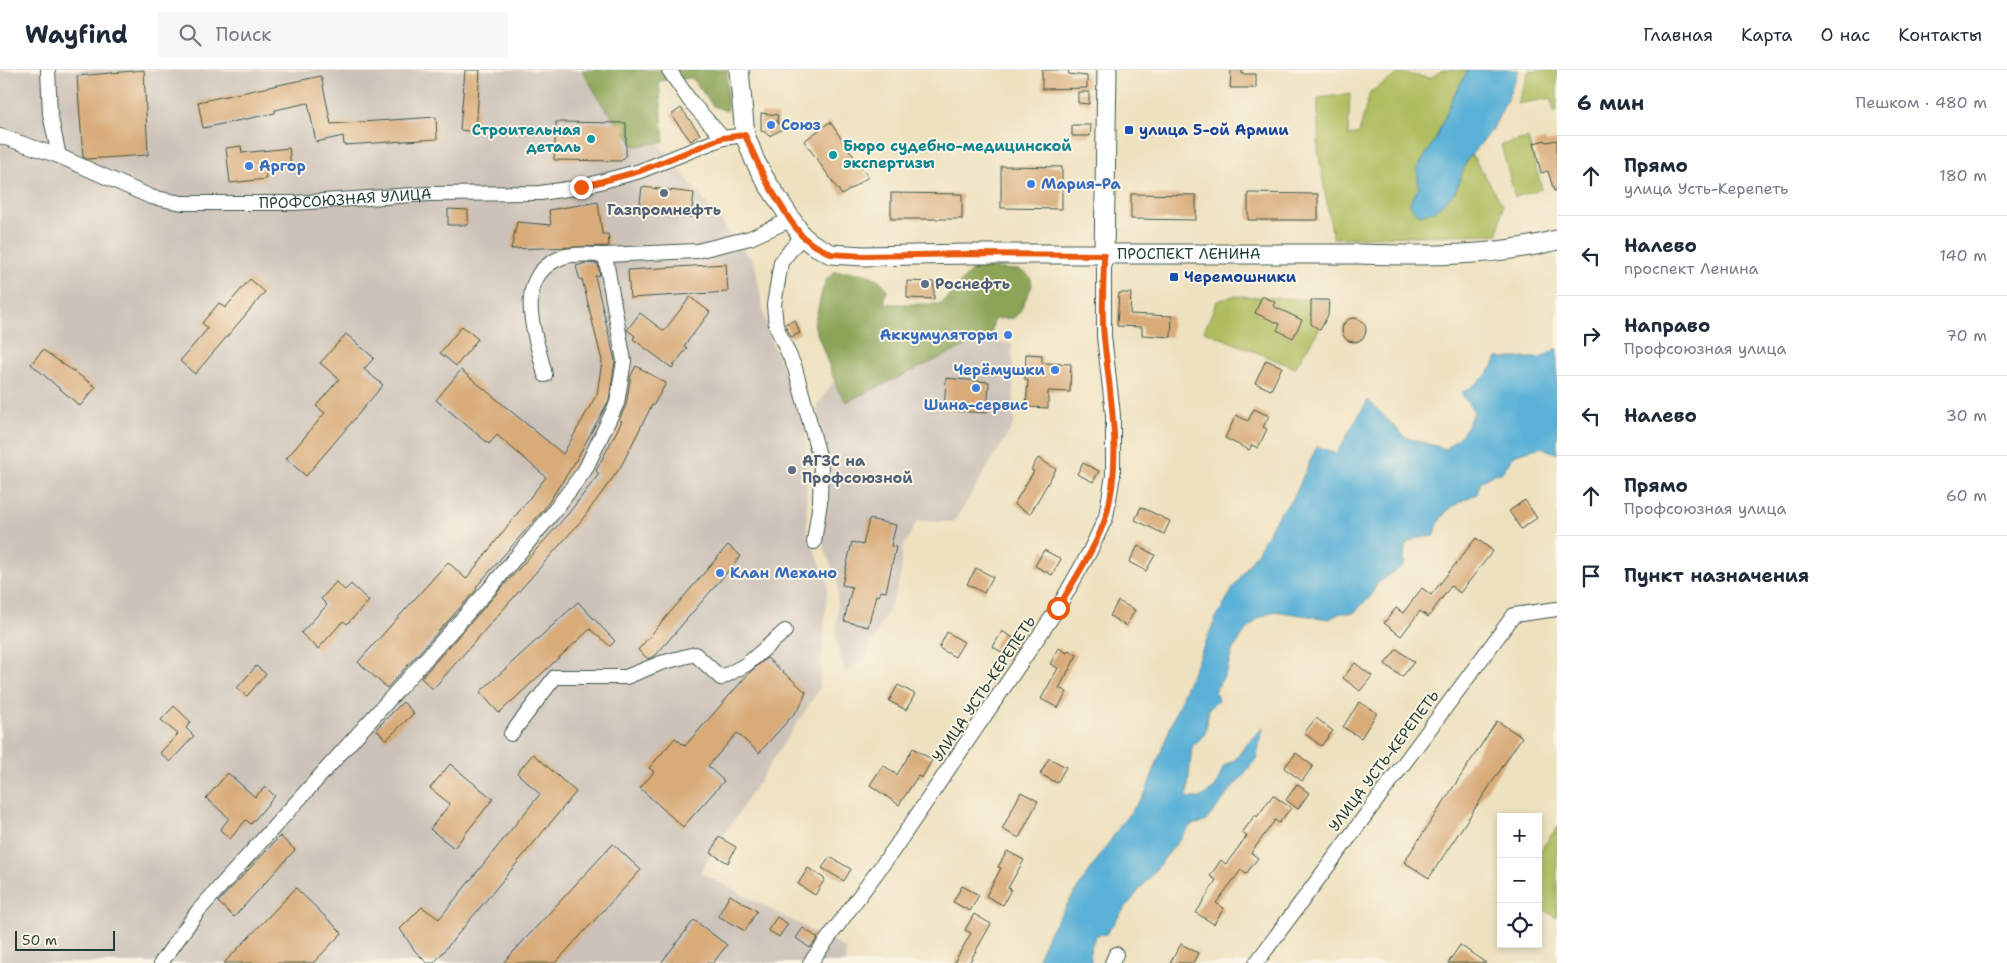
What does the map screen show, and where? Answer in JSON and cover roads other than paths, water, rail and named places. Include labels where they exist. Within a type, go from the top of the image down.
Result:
[{"type":"main road","points":[[739,70],[745,135],[766,181],[802,236]]},
{"type":"main road","points":[[1104,255],[1107,70]]},
{"type":"main road","name":"ПРОСПЕКТ ЛЕНИНА","points":[[802,236],[821,250],[842,256],[968,254],[1463,254],[1504,251],[1557,240]]},
{"type":"street","points":[[48,70],[50,114],[59,156]]},
{"type":"street","points":[[669,70],[690,101],[722,138]]},
{"type":"street","name":"ПРОФСОЮЗНАЯ УЛИЦА","points":[[0,136],[59,156],[151,196],[182,203],[294,203],[428,194],[540,192],[581,187],[640,171],[722,138],[745,135]]},
{"type":"street","points":[[544,375],[530,308],[531,286],[543,267],[564,256],[697,251],[750,238],[790,220]]},
{"type":"street","points":[[802,236],[781,262],[774,305],[776,326],[795,368],[821,463],[820,502],[814,542]]},
{"type":"street","points":[[161,963],[198,911],[490,588],[552,514],[585,470],[617,403],[624,361],[605,255]]},
{"type":"street","name":"УЛИЦА УСТЬ-КЕРЕПЕТЬ","points":[[810,963],[894,850],[1058,608],[1089,553],[1106,517],[1114,475],[1113,423],[1104,336],[1104,255]]},
{"type":"street","name":"УЛИЦА УСТЬ-КЕРЕПЕТЬ","points":[[1256,963],[1514,614],[1557,610]]},
{"type":"street","points":[[511,734],[555,677],[626,677],[661,663],[695,654],[721,678],[747,664],[785,631]]},
{"type":"water","points":[[1468,70],[1519,70],[1492,130],[1467,160],[1455,192],[1436,210],[1419,215],[1409,204],[1419,187],[1417,169],[1436,138],[1453,97]]},
{"type":"water","points":[[1557,348],[1557,454],[1541,447],[1516,454],[1501,473],[1494,474],[1480,482],[1477,494],[1455,505],[1444,515],[1435,536],[1416,538],[1405,545],[1404,565],[1377,584],[1370,597],[1354,613],[1340,613],[1329,619],[1274,611],[1259,618],[1245,632],[1232,651],[1227,671],[1215,691],[1218,701],[1209,708],[1205,734],[1192,747],[1187,798],[1200,798],[1215,788],[1224,766],[1236,759],[1247,743],[1263,728],[1256,759],[1205,822],[1191,825],[1106,934],[1096,935],[1090,949],[1091,963],[1036,963],[1050,931],[1123,822],[1145,794],[1183,694],[1216,618],[1277,517],[1294,497],[1317,446],[1336,454],[1368,400],[1405,437],[1446,449],[1463,433],[1474,412],[1461,393],[1482,379],[1494,365],[1497,358],[1541,358]]},
{"type":"place","name":"Союз","points":[[771,125]]},
{"type":"place","name":"улица 5-ой Армии","points":[[1129,130]]},
{"type":"place","name":"Строительная деталь","points":[[591,139]]},
{"type":"place","name":"Бюро судебно-медицинской экспертизы","points":[[833,155]]},
{"type":"place","name":"Аргор","points":[[249,166]]},
{"type":"place","name":"Мария-Ра","points":[[1031,184]]},
{"type":"place","name":"Газпромнефть","points":[[664,193]]},
{"type":"place","name":"Черемошники","points":[[1174,277]]},
{"type":"place","name":"Роснефть","points":[[925,284]]},
{"type":"place","name":"Аккумуляторы","points":[[1008,335]]},
{"type":"place","name":"Черёмушки","points":[[1055,370]]},
{"type":"place","name":"Шина-сервис","points":[[976,388]]},
{"type":"place","name":"АГЗС на Профсоюзной","points":[[792,470]]},
{"type":"place","name":"Клан Механо","points":[[720,573]]}]
